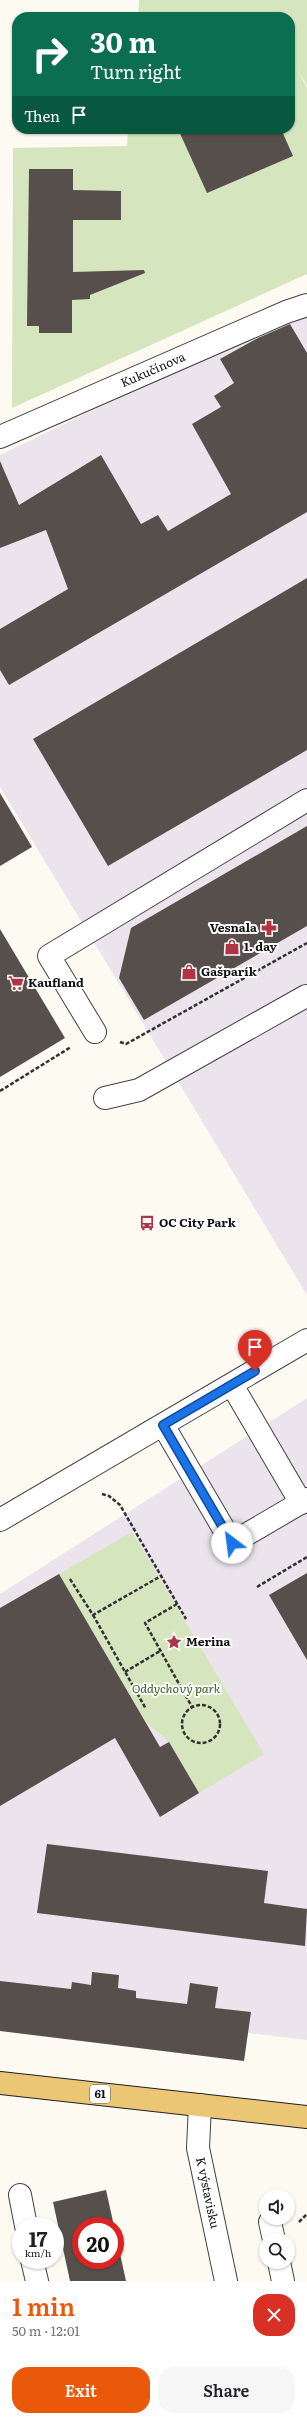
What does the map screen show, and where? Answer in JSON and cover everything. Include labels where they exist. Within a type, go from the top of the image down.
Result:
[{"type":"main road","name":"61","points":[[0,2083],[307,2117]]},
{"type":"street","name":"Kukučínova","points":[[0,437],[307,305]]},
{"type":"street","points":[[95,1032],[49,956],[307,800]]},
{"type":"street","points":[[105,1098],[139,1090],[306,996]]},
{"type":"street","points":[[0,1520],[232,1385],[305,1346]]},
{"type":"street","points":[[163,1425],[232,1543],[304,1501],[232,1385]]},
{"type":"street","name":"K výstavisku","points":[[200,2105],[198,2148],[226,2281]]},
{"type":"street","points":[[20,2195],[24,2217]]},
{"type":"street","points":[[34,2269],[37,2281]]},
{"type":"street","points":[[280,2269],[283,2281]]},
{"type":"path","points":[[0,1091],[95,1032],[126,1044],[307,943]]},
{"type":"path","points":[[96,1493],[109,1496],[120,1504],[186,1619]]},
{"type":"path","points":[[257,1587],[307,1557]]},
{"type":"path","points":[[93,1615],[161,1576]]},
{"type":"path","points":[[70,1579],[93,1615],[146,1709]]},
{"type":"path","points":[[177,1604],[145,1623],[192,1707]]},
{"type":"path","points":[[125,1672],[160,1651]]},
{"type":"path","points":[[206,1706],[218,1715],[221,1724],[218,1734],[211,1741],[202,1744],[192,1742],[185,1735],[182,1728],[182,1719],[192,1707],[206,1706]]},
{"type":"shaded area","points":[[307,316],[307,1295],[0,787],[0,455],[228,345]]},
{"type":"shaded area","name":"Merina","points":[[307,1398],[307,2040],[0,2002],[0,1594]]},
{"type":"green space","points":[[139,0],[307,0],[307,86],[296,67],[307,88],[307,274],[12,408],[13,148],[127,146],[128,134],[295,134],[295,12],[138,12]]},
{"type":"green space","name":"Oddychový park","points":[[132,1532],[264,1754],[199,1793],[169,1742],[145,1721],[59,1574]]},
{"type":"building","points":[[180,134],[283,134],[293,156],[207,193]]},
{"type":"building","points":[[29,169],[73,169],[73,190],[121,191],[121,220],[73,220],[73,272],[144,270],[145,273],[90,295],[90,299],[72,300],[72,333],[39,333],[39,326],[27,326]]},
{"type":"building","points":[[290,324],[307,353],[307,512],[9,685],[0,670],[0,629],[68,589],[46,530],[0,548],[0,461],[19,505],[101,455],[141,524],[158,515],[168,531],[231,494],[192,424],[221,407],[214,396],[234,383],[220,359],[258,338]]},
{"type":"building","points":[[307,578],[307,750],[108,866],[33,739]]},
{"type":"building","points":[[0,793],[32,847],[0,866]]},
{"type":"building","points":[[307,826],[307,926],[144,1020],[119,978],[131,928]]},
{"type":"building","name":"Kaufland","points":[[0,929],[65,1038],[0,1077]]},
{"type":"building","points":[[307,1573],[307,1660],[269,1595]]},
{"type":"building","points":[[59,1574],[160,1747],[169,1742],[199,1793],[160,1817],[115,1738],[0,1806],[0,1608]]},
{"type":"building","points":[[47,1844],[268,1871],[264,1903],[307,1909],[305,1946],[37,1913]]},
{"type":"building","points":[[92,1972],[119,1975],[118,1988],[136,1991],[136,1998],[187,2004],[190,1983],[218,1987],[215,2008],[251,2012],[244,2061],[0,2031],[0,1981],[71,1989],[72,1982],[91,1985]]},
{"type":"building","points":[[106,2190],[112,2217],[72,2217],[72,2269],[123,2269],[126,2281],[70,2281],[64,2253],[64,2217],[56,2217],[53,2202]]},
{"type":"place","name":"Vesnala","points":[[269,928]]},
{"type":"place","name":"1. day","points":[[232,947]]},
{"type":"place","name":"Gašparík","points":[[189,972]]},
{"type":"place","name":"Kaufland","points":[[16,983]]},
{"type":"place","name":"OC City Park","points":[[147,1223]]},
{"type":"place","name":"Merina","points":[[174,1642]]},
{"type":"route","points":[[232,1543],[163,1425],[255,1371]]}]
